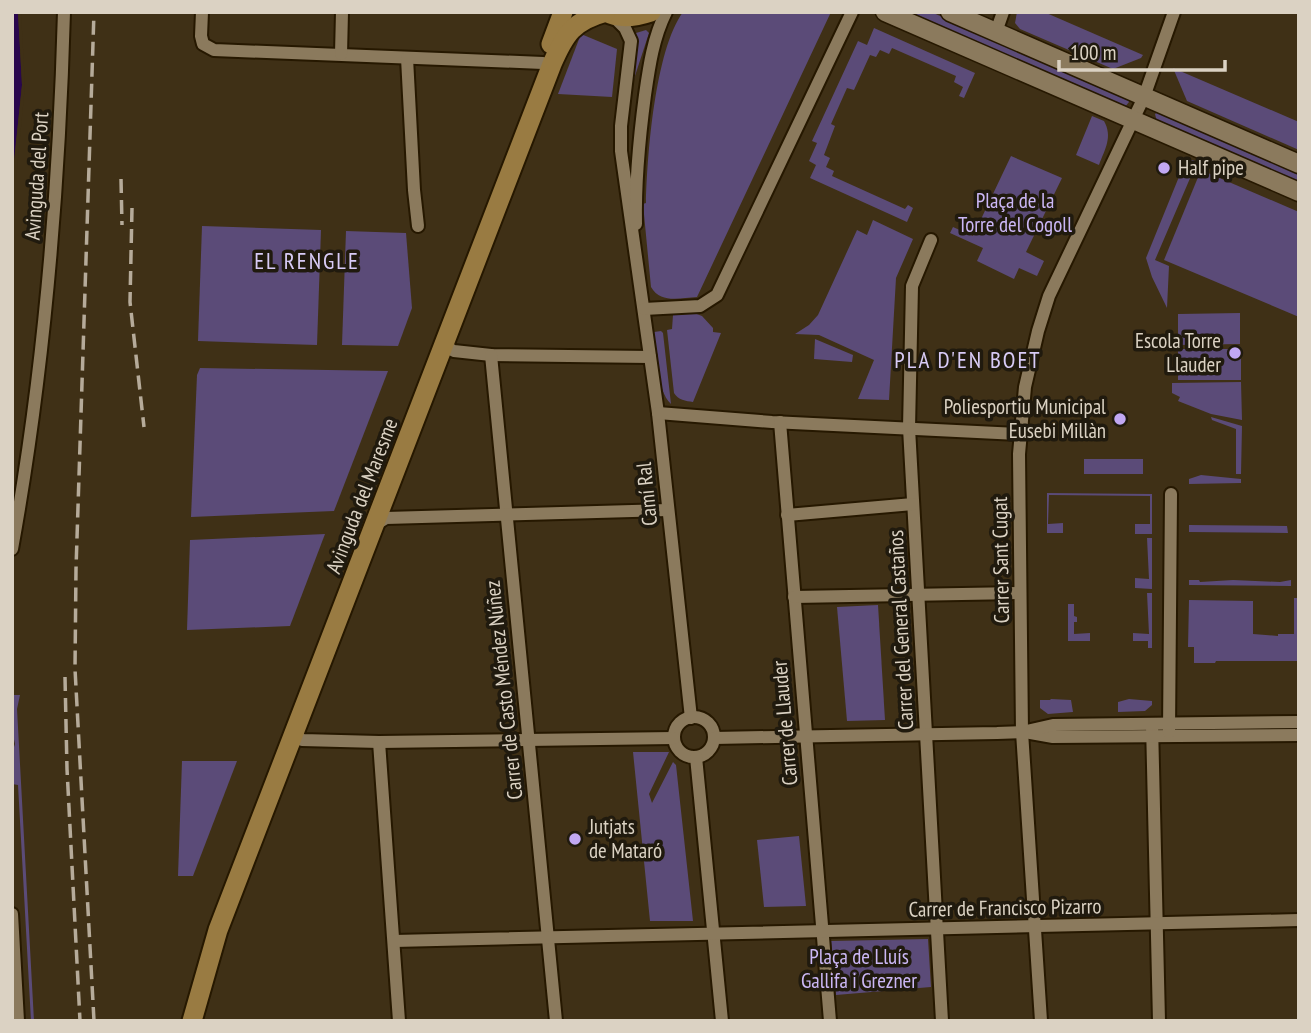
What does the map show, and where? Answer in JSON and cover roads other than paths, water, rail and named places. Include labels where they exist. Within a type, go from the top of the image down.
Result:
[{"type":"main road","name":"Avinguda del Maresme","points":[[182,1021],[194,974],[222,893],[563,12]]},
{"type":"main road","name":"Avinguda del Maresme","points":[[192,1021],[218,930],[558,51],[574,26],[594,16],[636,16],[651,12]]},
{"type":"street","name":"Avinguda del Port","points":[[12,549],[49,282],[64,12]]},
{"type":"street","points":[[202,12],[203,44],[214,50],[543,63]]},
{"type":"street","points":[[341,54],[342,12]]},
{"type":"street","name":"Camí Ral","points":[[638,266],[635,183],[637,151],[650,65],[666,12]]},
{"type":"street","points":[[644,309],[700,306],[718,295],[852,12]]},
{"type":"street","points":[[885,12],[1299,192]]},
{"type":"street","points":[[950,12],[1299,164]]},
{"type":"street","points":[[996,32],[1003,12]]},
{"type":"street","name":"Carrer Sant Cugat","points":[[1041,1021],[1022,732],[1019,434],[1029,363],[1049,296],[1144,97],[1174,12]]},
{"type":"street","name":"Camí Ral","points":[[608,14],[625,29],[631,41],[621,126],[621,151],[658,413],[691,718]]},
{"type":"street","points":[[407,58],[418,226]]},
{"type":"street","name":"Carrer del General Castaños","points":[[931,240],[912,286],[909,428],[942,1021]]},
{"type":"street","points":[[446,342],[454,351],[491,355],[650,357]]},
{"type":"street","name":"Carrer de Casto Méndez Núñez","points":[[491,355],[556,1021]]},
{"type":"street","points":[[658,413],[1019,434]]},
{"type":"street","name":"Carrer de Llauder","points":[[779,422],[830,1021]]},
{"type":"street","points":[[1169,730],[1171,494]]},
{"type":"street","points":[[787,515],[913,504]]},
{"type":"street","points":[[376,524],[386,518],[668,510]]},
{"type":"street","points":[[794,597],[1020,593]]},
{"type":"street","points":[[691,718],[708,722],[713,729],[714,738],[707,752],[696,757],[681,752],[674,738],[679,725],[691,718]]},
{"type":"street","points":[[1169,730],[1299,722]]},
{"type":"street","points":[[714,738],[1022,732],[1053,725],[1299,735]]},
{"type":"street","points":[[1152,730],[1159,1021]]},
{"type":"street","points":[[295,734],[302,740],[379,742],[674,738]]},
{"type":"street","points":[[379,742],[399,1021]]},
{"type":"street","points":[[696,757],[722,1021]]},
{"type":"street","points":[[12,914],[18,1021]]},
{"type":"street","name":"Carrer de Francisco Pizarro","points":[[394,941],[1299,920]]},
{"type":"railway","points":[[94,12],[75,669],[94,1021]]},
{"type":"railway","points":[[121,179],[122,225]]},
{"type":"railway","points":[[132,208],[130,302],[144,427]]},
{"type":"railway","points":[[65,677],[80,1021]]},
{"type":"place","name":"Half pipe","points":[[1164,168]]},
{"type":"place","name":"Escola Torre Llauder","points":[[1235,353]]},
{"type":"place","name":"Poliesportiu Municipal Eusebi Millàn","points":[[1120,419]]},
{"type":"place","name":"Jutjats de Mataró","points":[[575,839]]},
{"type":"district","name":"EL RENGLE","points":[[307,261]]},
{"type":"district","name":"PLA D'EN BOET","points":[[968,360]]},
{"type":"park label","name":"Plaça de la Torre del Cogoll","points":[[1015,213]]},
{"type":"park label","name":"Plaça de Lluís Gallifa i Grezner","points":[[859,969]]}]
